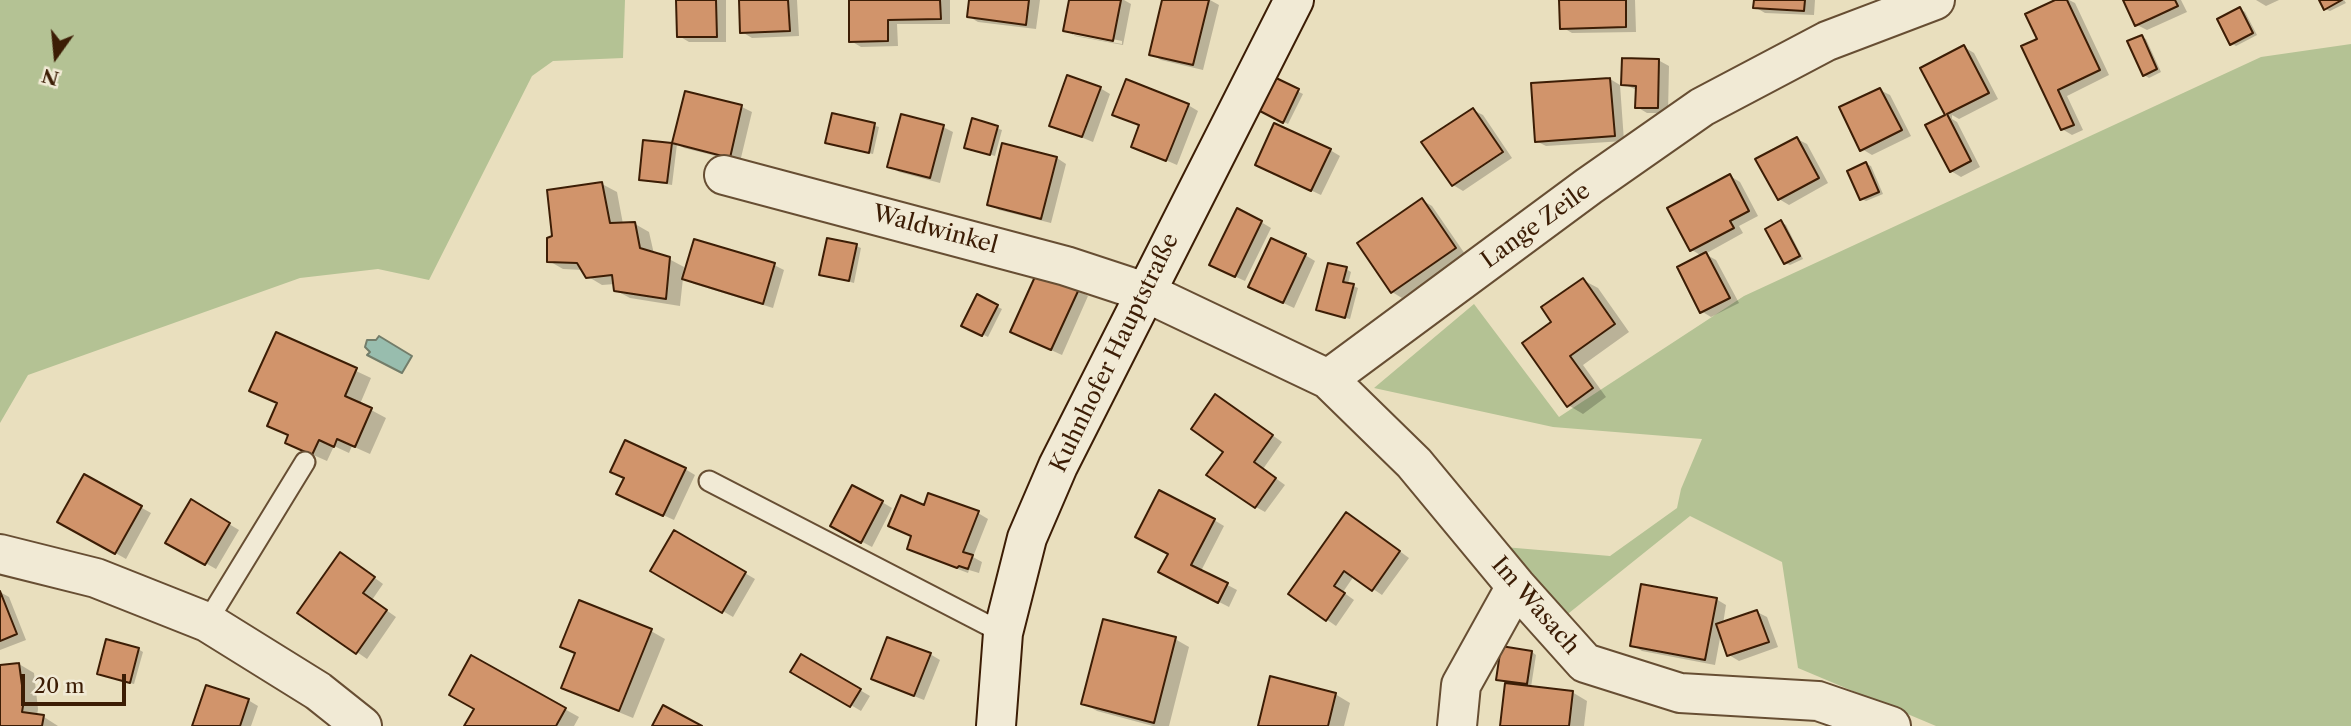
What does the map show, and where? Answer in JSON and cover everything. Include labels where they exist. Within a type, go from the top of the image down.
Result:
[{"type":"street","name":"Kuhnhofer Hauptstraße","points":[[996,726],[1003,633],[1027,538],[1058,466],[1294,0]]},
{"type":"street","name":"Lange Zeile","points":[[1328,379],[1589,186],[1702,107],[1827,41],[1935,0]]},
{"type":"street","name":"Waldwinkel","points":[[724,175],[1066,266],[1145,292]]},
{"type":"street","points":[[1145,292],[1328,379]]},
{"type":"street","name":"Im Wasach","points":[[1328,379],[1413,463],[1516,586],[1585,663],[1680,693],[1818,701],[1891,726]]},
{"type":"street","points":[[0,554],[96,578],[207,622],[318,691],[362,726]]},
{"type":"street","points":[[1457,726],[1461,685],[1516,586]]},
{"type":"lane","points":[[207,622],[305,462]]},
{"type":"lane","points":[[709,481],[1003,633]]},
{"type":"shaded area","points":[[0,0],[625,0],[623,58],[553,61],[532,76],[429,280],[378,269],[300,278],[28,375],[0,423]]},
{"type":"shaded area","points":[[2351,44],[2351,726],[1936,726],[1798,668],[1782,562],[1690,516],[1564,617],[1504,547],[1610,556],[1677,508],[1681,489],[1702,439],[1553,427],[1374,388],[1474,304],[1559,417],[1744,296],[2261,57]]},
{"type":"shaded area","points":[[379,336],[412,356],[402,373],[367,355],[370,352],[365,347],[367,340],[376,340]]},
{"type":"building","points":[[676,0],[716,0],[717,37],[677,37]]},
{"type":"building","points":[[739,0],[788,0],[790,31],[740,33]]},
{"type":"building","points":[[849,0],[940,0],[941,19],[888,20],[888,41],[849,42]]},
{"type":"building","points":[[969,0],[1029,0],[1026,25],[967,17]]},
{"type":"building","points":[[1069,0],[1121,0],[1113,41],[1063,31]]},
{"type":"building","points":[[1162,0],[1209,0],[1193,65],[1149,55]]},
{"type":"building","points":[[1559,0],[1626,0],[1626,27],[1560,29]]},
{"type":"building","points":[[1754,0],[1805,0],[1804,11],[1753,8]]},
{"type":"building","points":[[2055,0],[2067,0],[2100,70],[2058,90],[2074,125],[2061,130],[2021,46],[2037,39],[2025,14]]},
{"type":"building","points":[[2123,0],[2175,0],[2178,6],[2135,26]]},
{"type":"building","points":[[2319,0],[2342,0],[2324,10]]},
{"type":"building","points":[[2240,7],[2253,33],[2230,45],[2217,19]]},
{"type":"building","points":[[2142,35],[2157,69],[2143,76],[2127,41]]},
{"type":"building","points":[[1964,45],[1989,93],[1947,114],[1971,161],[1950,172],[1925,125],[1945,115],[1920,68]]},
{"type":"building","points":[[1622,58],[1659,59],[1658,108],[1635,108],[1636,86],[1621,85]]},
{"type":"building","points":[[1067,75],[1101,87],[1082,137],[1049,126]]},
{"type":"building","points":[[1274,77],[1299,89],[1283,123],[1258,110]]},
{"type":"building","points":[[1610,78],[1615,136],[1535,142],[1531,83]]},
{"type":"building","points":[[1126,79],[1189,104],[1166,161],[1131,147],[1139,125],[1112,115]]},
{"type":"building","points":[[1880,88],[1902,130],[1860,151],[1839,107]]},
{"type":"building","points":[[685,91],[742,105],[730,158],[672,143]]},
{"type":"building","points":[[1473,108],[1503,152],[1452,186],[1421,142]]},
{"type":"building","points":[[832,113],[875,123],[869,153],[825,143]]},
{"type":"building","points":[[901,114],[944,125],[930,178],[887,167]]},
{"type":"building","points":[[972,118],[998,126],[990,155],[964,148]]},
{"type":"building","points":[[1274,123],[1331,149],[1311,191],[1255,165]]},
{"type":"building","points":[[1797,137],[1819,178],[1778,200],[1755,159]]},
{"type":"building","points":[[643,140],[672,143],[667,183],[639,180]]},
{"type":"building","points":[[1002,143],[1057,157],[1041,219],[987,205]]},
{"type":"building","points":[[1866,162],[1879,192],[1860,200],[1847,171]]},
{"type":"building","points":[[1730,174],[1749,211],[1730,221],[1734,228],[1690,251],[1667,208]]},
{"type":"building","points":[[602,182],[610,223],[635,222],[640,248],[670,257],[666,299],[614,291],[612,275],[586,278],[577,263],[547,262],[547,238],[552,236],[547,190]]},
{"type":"building","points":[[1422,198],[1456,248],[1391,293],[1357,243]]},
{"type":"building","points":[[1237,208],[1262,221],[1235,277],[1209,265]]},
{"type":"building","points":[[1781,220],[1800,256],[1784,264],[1765,229]]},
{"type":"building","points":[[827,238],[857,244],[849,281],[819,275]]},
{"type":"building","points":[[1271,238],[1306,254],[1283,303],[1248,287]]},
{"type":"building","points":[[694,239],[775,263],[763,304],[682,279]]},
{"type":"building","points":[[1706,252],[1730,298],[1700,313],[1677,267]]},
{"type":"building","points":[[1328,263],[1347,267],[1343,282],[1354,284],[1345,318],[1316,310]]},
{"type":"building","points":[[1038,270],[1079,289],[1051,350],[1010,332]]},
{"type":"building","points":[[1583,278],[1615,324],[1570,356],[1593,388],[1567,407],[1522,343],[1551,322],[1541,307]]},
{"type":"building","points":[[977,294],[998,305],[982,336],[961,326]]},
{"type":"building","points":[[276,332],[357,368],[345,396],[372,408],[355,447],[337,439],[334,447],[319,440],[312,455],[285,443],[288,435],[267,426],[277,403],[249,391]]},
{"type":"building","points":[[1215,394],[1273,435],[1254,462],[1276,478],[1255,508],[1206,475],[1223,452],[1191,429]]},
{"type":"building","points":[[625,440],[686,468],[663,516],[616,494],[624,478],[610,472]]},
{"type":"building","points":[[84,474],[142,506],[115,554],[57,522]]},
{"type":"building","points":[[852,485],[883,501],[861,543],[830,526]]},
{"type":"building","points":[[1159,490],[1215,519],[1191,565],[1228,583],[1218,603],[1158,572],[1168,554],[1135,537]]},
{"type":"building","points":[[928,493],[979,511],[963,552],[973,555],[968,569],[959,566],[957,568],[907,549],[911,536],[888,526],[901,495],[924,505]]},
{"type":"building","points":[[191,499],[230,523],[205,565],[165,543]]},
{"type":"building","points":[[1346,512],[1400,551],[1372,591],[1344,571],[1334,586],[1345,593],[1326,621],[1288,594]]},
{"type":"building","points":[[674,530],[746,572],[722,613],[650,571]]},
{"type":"building","points":[[340,552],[375,577],[363,593],[387,610],[356,654],[297,613]]},
{"type":"building","points":[[1641,584],[1717,598],[1705,660],[1630,646]]},
{"type":"building","points":[[0,591],[17,634],[0,641]]},
{"type":"building","points":[[579,600],[652,629],[619,711],[561,688],[575,653],[560,647]]},
{"type":"building","points":[[1757,610],[1769,642],[1727,656],[1716,624]]},
{"type":"building","points":[[1103,619],[1176,637],[1154,723],[1081,704]]},
{"type":"building","points":[[887,637],[931,653],[914,696],[871,679]]},
{"type":"building","points":[[106,639],[139,648],[130,683],[97,674]]},
{"type":"building","points":[[1501,646],[1532,651],[1527,684],[1496,680]]},
{"type":"building","points":[[801,654],[861,689],[850,707],[790,672]]},
{"type":"building","points":[[471,655],[566,708],[556,726],[464,726],[474,709],[449,695]]},
{"type":"building","points":[[19,663],[24,700],[22,712],[44,715],[42,726],[0,726],[0,665]]},
{"type":"building","points":[[1270,676],[1336,693],[1328,726],[1258,726]]},
{"type":"building","points":[[1505,683],[1573,691],[1569,726],[1500,726]]},
{"type":"building","points":[[206,685],[249,699],[240,726],[192,726]]},
{"type":"building","points":[[663,705],[702,726],[652,726]]}]
